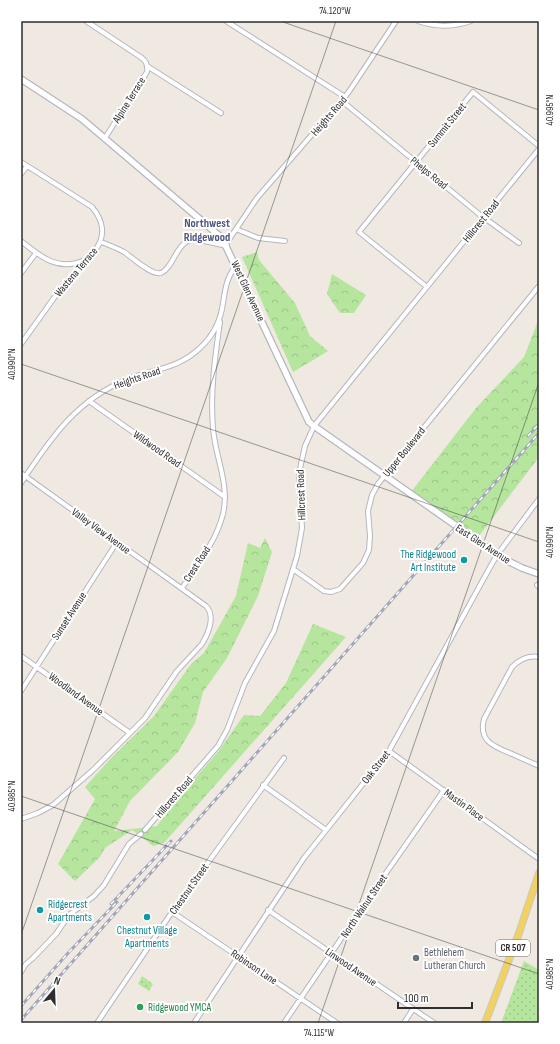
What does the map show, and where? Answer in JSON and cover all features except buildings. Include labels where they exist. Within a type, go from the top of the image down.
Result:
[{"type":"main road","name":"CR 507","points":[[485,1023],[519,934],[539,873]]},
{"type":"street","name":"Alpine Terrace","points":[[86,21],[142,58],[148,66],[147,72],[105,138]]},
{"type":"street","name":"Phelps Road","points":[[226,21],[343,99],[416,162],[519,243]]},
{"type":"street","name":"Heights Road","points":[[226,245],[257,198],[343,99],[396,21]]},
{"type":"street","points":[[418,21],[441,26],[461,24],[471,21]]},
{"type":"street","points":[[148,66],[221,113]]},
{"type":"street","name":"West Glen Avenue","points":[[21,79],[82,119],[221,236],[309,422],[449,522]]},
{"type":"street","name":"Summit Street","points":[[427,287],[359,232],[473,92],[539,148]]},
{"type":"street","name":"Hillcrest Road","points":[[145,830],[212,753],[223,738],[245,683],[270,641],[300,547],[302,528],[299,477],[306,446],[314,426],[539,148]]},
{"type":"street","name":"Wastena Terrace","points":[[21,162],[92,207],[100,217],[103,230],[101,242],[59,291],[21,344]]},
{"type":"street","points":[[21,174],[27,166]]},
{"type":"street","points":[[236,229],[258,238],[285,241]]},
{"type":"street","points":[[101,242],[116,248],[145,268],[159,274],[164,271],[183,245],[190,239],[226,245]]},
{"type":"street","points":[[21,242],[50,261],[64,264],[78,262],[88,258]]},
{"type":"street","points":[[21,273],[36,253]]},
{"type":"street","name":"Heights Road","points":[[21,483],[66,420],[89,401],[118,383],[168,368],[186,360],[208,340],[221,313],[229,277],[236,266]]},
{"type":"street","name":"Upper Boulevard","points":[[293,569],[324,591],[331,592],[340,590],[363,563],[366,557],[370,543],[368,520],[370,503],[372,495],[384,476],[539,286]]},
{"type":"street","name":"Crest Road","points":[[21,819],[46,810],[57,803],[130,734],[149,713],[177,671],[198,649],[205,639],[211,619],[209,609],[182,588],[214,538],[221,521],[225,496],[224,481],[214,435],[212,406],[213,373],[221,313]]},
{"type":"street","name":"Wildwood Road","points":[[89,401],[225,496]]},
{"type":"street","name":"Valley View Avenue","points":[[21,473],[182,588]]},
{"type":"street","name":"Oak Street","points":[[194,1023],[237,956],[304,858],[389,751],[497,555],[539,499]]},
{"type":"street","name":"East Glen Avenue","points":[[449,522],[497,555],[522,568],[539,574]]},
{"type":"street","name":"Sunset Avenue","points":[[21,691],[118,542]]},
{"type":"street","name":"Woodland Avenue","points":[[21,656],[130,734]]},
{"type":"street","points":[[539,657],[527,657],[517,662],[512,667],[484,719],[483,730],[487,740],[494,747],[539,766]]},
{"type":"street","name":"Mastin Place","points":[[389,751],[539,859]]},
{"type":"street","name":"Chestnut Street","points":[[97,1023],[172,912],[284,758]]},
{"type":"street","points":[[263,785],[326,830]]},
{"type":"street","name":"North Walnut Street","points":[[284,1023],[444,790]]},
{"type":"street","points":[[21,972],[26,964],[56,934],[69,915],[94,896],[104,885],[129,844],[141,834]]},
{"type":"street","name":"Linwood Avenue","points":[[268,910],[434,1023]]},
{"type":"street","name":"Robinson Lane","points":[[172,912],[337,1023]]},
{"type":"street","points":[[404,1023],[413,1009]]},
{"type":"green space","points":[[257,252],[259,260],[295,303],[310,336],[328,351],[293,372],[242,257]]},
{"type":"green space","points":[[332,274],[366,295],[354,313],[340,313],[327,294]]},
{"type":"green space","points":[[538,321],[539,457],[479,536],[411,492],[476,408],[524,357]]},
{"type":"green space","points":[[265,538],[272,552],[258,596],[227,658],[203,692],[195,723],[178,752],[130,801],[114,831],[157,826],[175,801],[218,752],[244,715],[260,716],[286,683],[313,624],[346,637],[164,843],[153,846],[132,830],[105,848],[100,857],[75,881],[58,864],[95,799],[85,787],[112,757],[154,716],[191,664],[204,653],[236,596],[248,543],[260,548]]},
{"type":"green space","points":[[524,961],[539,970],[539,1023],[501,1023]]},
{"type":"green space","points":[[142,976],[153,984],[149,991],[138,984]]},
{"type":"railway","points":[[528,436],[539,424]]},
{"type":"railway","points":[[21,1020],[539,433]]},
{"type":"railway","points":[[111,904],[171,841]]},
{"type":"railway","points":[[21,1006],[69,952],[117,902]]},
{"type":"place","name":"The Ridgewood Art Institute","points":[[464,560]]},
{"type":"place","name":"Ridgecrest Apartments","points":[[40,910]]},
{"type":"place","name":"Chestnut Village Apartments","points":[[147,917]]},
{"type":"place","name":"Bethlehem Lutheran Church","points":[[416,958]]},
{"type":"place","name":"Ridgewood YMCA","points":[[140,1007]]},
{"type":"district","name":"Northwest Ridgewood","points":[[207,230]]}]
